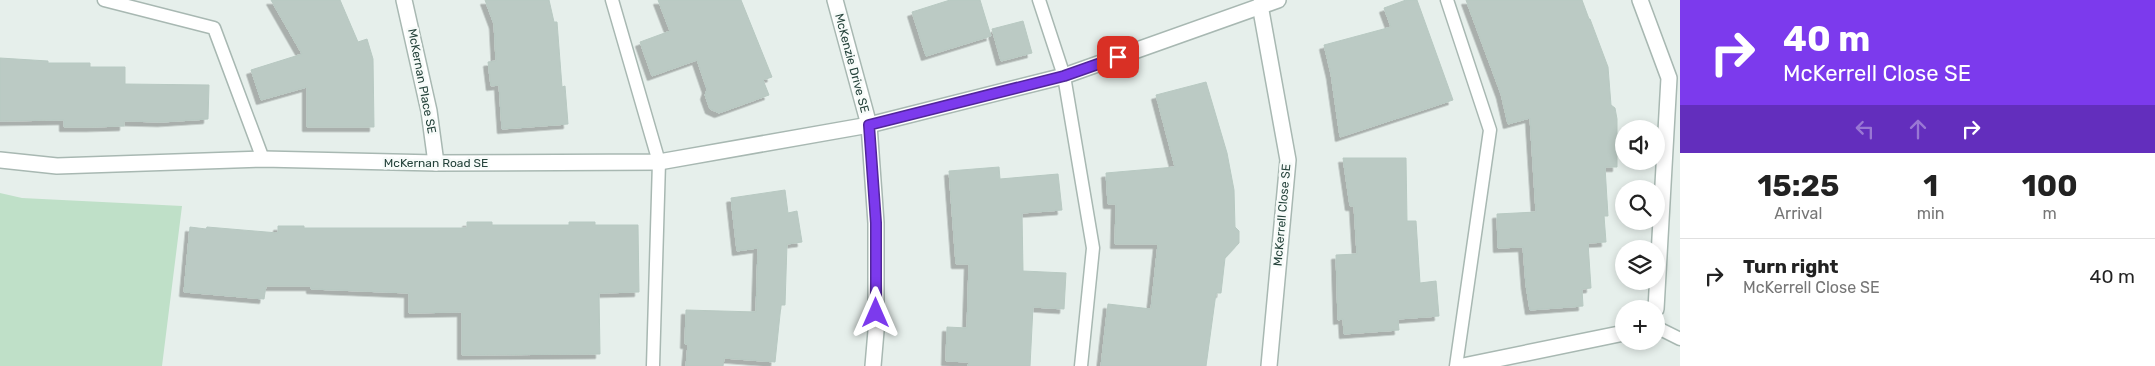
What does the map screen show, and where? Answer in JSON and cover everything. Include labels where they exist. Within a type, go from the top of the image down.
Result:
[{"type":"street","name":"McKernan Place SE","points":[[404,0],[430,111],[436,163]]},
{"type":"street","name":"McKenzie Drive SE","points":[[834,0],[869,125],[876,223],[876,331],[872,366]]},
{"type":"street","points":[[869,125],[1064,76],[1278,0]]},
{"type":"street","points":[[1640,0],[1669,78],[1657,300]]},
{"type":"street","name":"McKerrell Close SE","points":[[1260,5],[1288,160],[1269,366]]},
{"type":"street","name":"McKernan Road SE","points":[[0,160],[57,166],[263,160],[436,163],[659,162],[869,125]]},
{"type":"street","points":[[1463,366],[1615,335]]},
{"type":"lane","points":[[104,0],[121,2],[214,28],[263,160]]},
{"type":"lane","points":[[612,0],[659,162],[652,366]]},
{"type":"lane","points":[[1039,0],[1064,76],[1093,248],[1081,366]]},
{"type":"lane","points":[[1447,0],[1490,130],[1456,366]]},
{"type":"lane","points":[[1665,332],[1680,339]]},
{"type":"green space","points":[[0,193],[22,198],[182,206],[162,366],[0,366]]},
{"type":"building","points":[[271,0],[340,0],[358,42],[367,39],[373,59],[374,127],[307,127],[307,87],[261,100],[251,70],[302,54]]},
{"type":"building","points":[[485,0],[549,0],[554,22],[557,22],[562,87],[565,86],[568,124],[502,129],[499,85],[491,86],[488,62],[496,61],[494,24]]},
{"type":"building","points":[[658,0],[741,0],[772,77],[763,80],[769,95],[719,113],[710,109],[705,95],[707,89],[697,60],[652,76],[640,42],[670,31]]},
{"type":"building","points":[[950,0],[980,0],[991,36],[926,56],[912,12]]},
{"type":"building","points":[[1406,0],[1417,0],[1453,100],[1340,137],[1331,74],[1324,45],[1391,27],[1384,8]]},
{"type":"building","points":[[1466,0],[1582,0],[1608,67],[1611,105],[1615,108],[1617,119],[1615,120],[1615,167],[1605,167],[1608,216],[1604,216],[1606,242],[1588,243],[1591,288],[1582,289],[1583,306],[1530,310],[1523,247],[1498,248],[1497,214],[1536,212],[1530,118],[1508,124],[1501,94]]},
{"type":"building","points":[[1023,21],[1032,53],[1001,61],[992,29]]},
{"type":"building","points":[[0,58],[48,61],[48,63],[90,63],[90,67],[125,67],[125,84],[209,85],[208,119],[162,122],[124,121],[124,126],[91,127],[64,127],[64,120],[0,121]]},
{"type":"building","points":[[1206,82],[1227,153],[1234,190],[1235,227],[1239,231],[1239,243],[1225,258],[1221,293],[1216,293],[1206,366],[1101,366],[1108,304],[1151,309],[1158,244],[1115,244],[1116,204],[1108,204],[1106,173],[1175,167],[1156,95]]},
{"type":"building","points":[[1343,158],[1406,158],[1407,221],[1416,221],[1420,283],[1436,281],[1439,316],[1398,319],[1399,330],[1344,334],[1343,319],[1338,320],[1336,255],[1357,254],[1354,206],[1350,206]]},
{"type":"building","points":[[999,167],[1000,179],[1058,174],[1062,210],[1022,213],[1023,271],[1066,273],[1064,309],[1033,307],[1030,366],[968,366],[969,362],[946,361],[947,327],[967,328],[969,264],[956,264],[949,171]]},
{"type":"building","points":[[785,190],[788,213],[797,211],[802,242],[787,244],[785,305],[781,305],[775,362],[724,358],[723,366],[686,366],[688,344],[685,344],[686,310],[756,312],[758,248],[737,251],[731,198]]},
{"type":"building","points":[[467,222],[492,222],[492,225],[569,225],[569,222],[595,222],[595,225],[638,225],[639,292],[599,293],[600,354],[462,355],[462,312],[409,313],[409,293],[311,289],[311,286],[266,286],[264,299],[184,292],[190,227],[278,233],[278,226],[304,226],[304,228],[467,228]]},
{"type":"route","points":[[876,313],[876,223],[869,125],[1064,76],[1118,57]]}]
